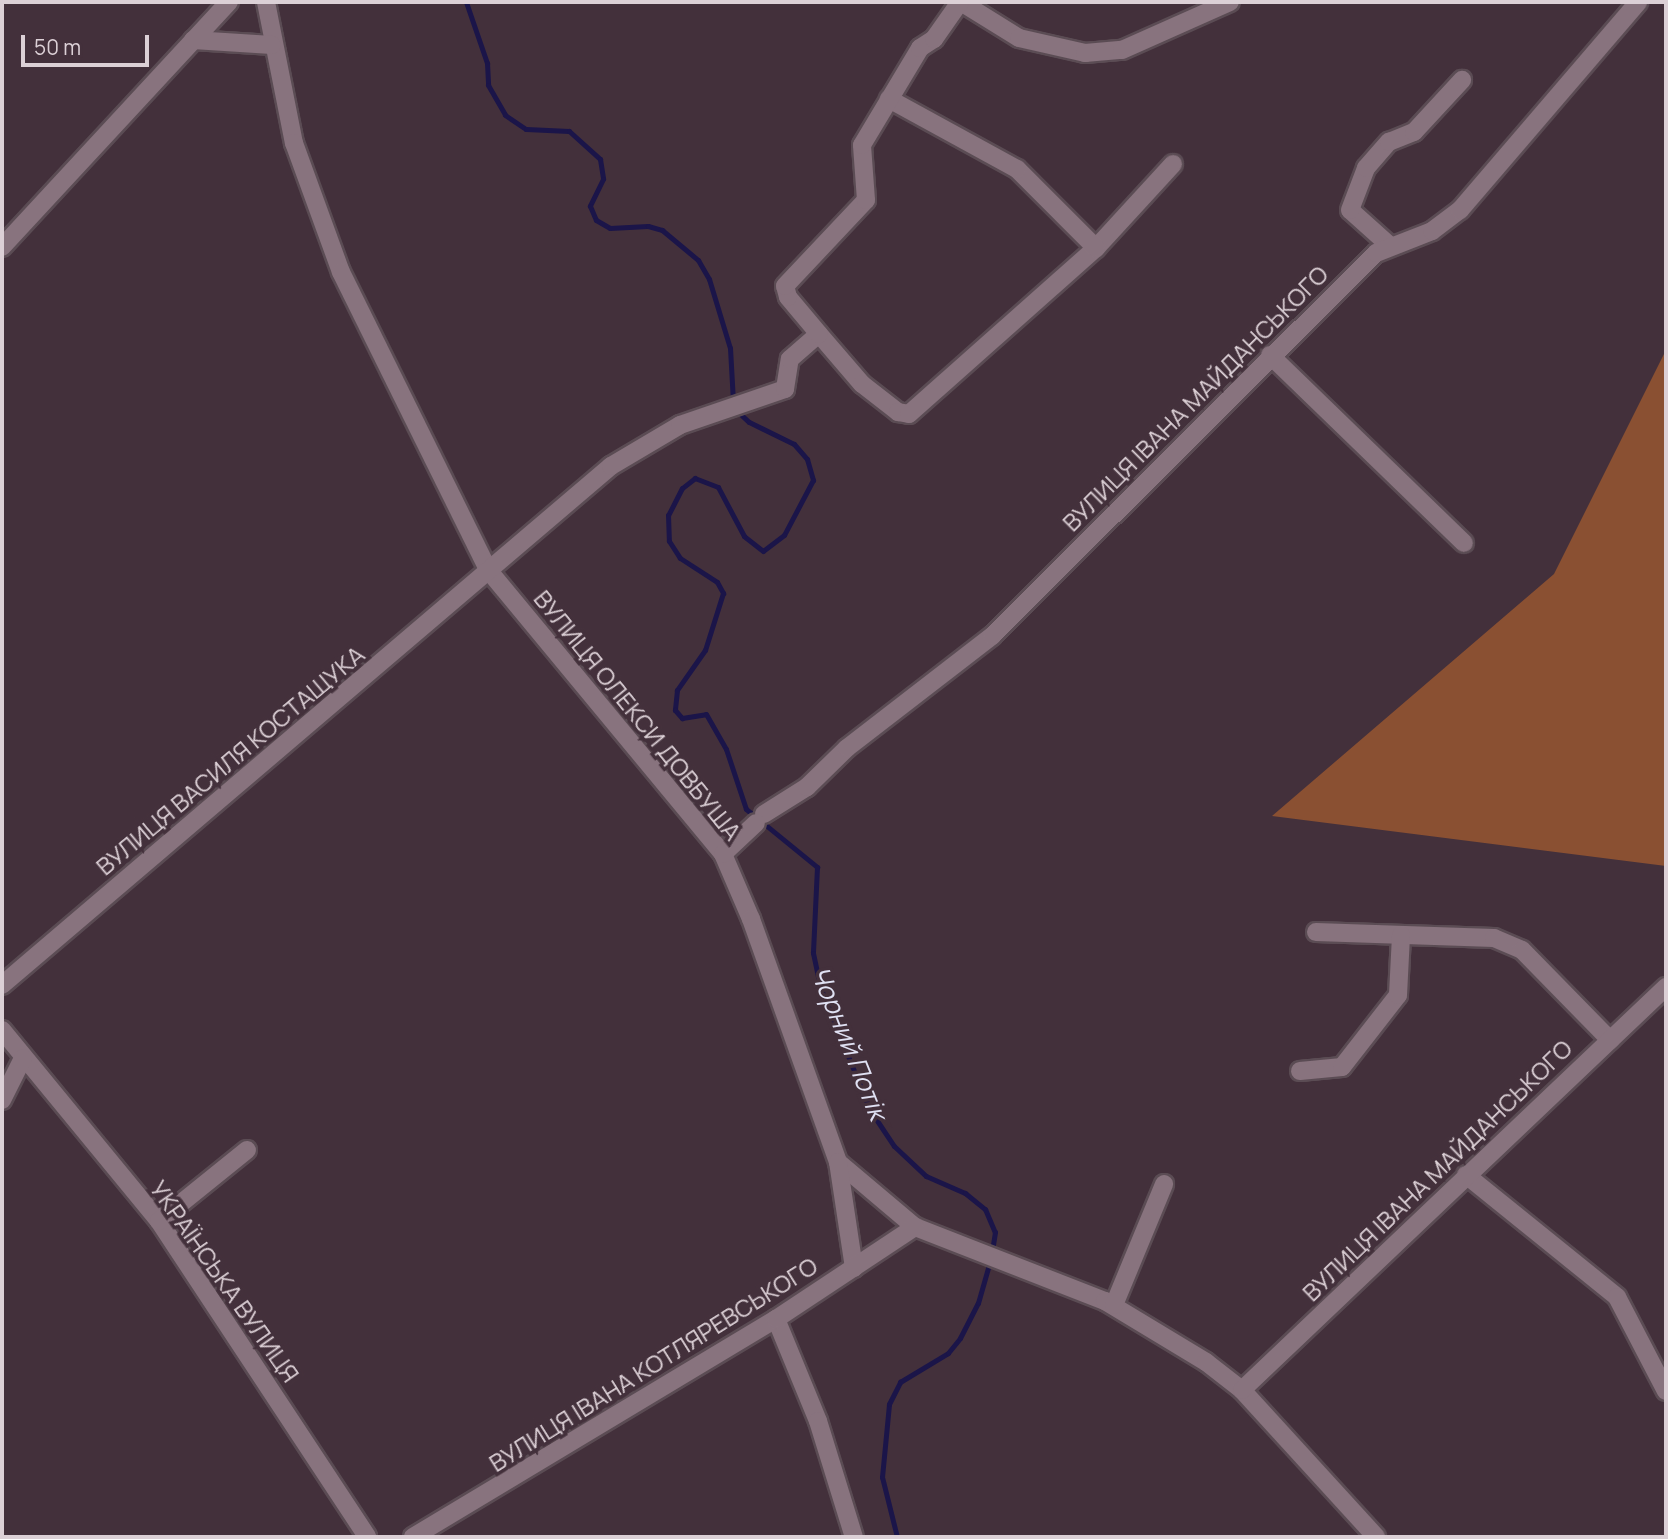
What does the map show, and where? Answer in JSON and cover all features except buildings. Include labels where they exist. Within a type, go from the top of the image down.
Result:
[{"type":"street","points":[[2,247],[229,2]]},
{"type":"street","name":"ВУЛИЦЯ ОЛЕКСИ ДОВБУША","points":[[266,2],[272,45],[294,143],[341,272],[489,571],[723,854],[751,919],[838,1162],[854,1268]]},
{"type":"street","points":[[1173,164],[1096,248],[909,414],[898,412],[862,384],[788,297],[785,286],[866,200],[860,148],[920,48],[934,39],[961,2],[1019,38],[1085,53],[1122,50],[1230,2]]},
{"type":"street","name":"ВУЛИЦЯ ІВАНА МАЙДАНСЬКОГО","points":[[723,854],[760,819],[807,787],[848,748],[992,636],[1270,355],[1389,245],[1432,231],[1460,210],[1638,2]]},
{"type":"street","points":[[192,40],[272,45]]},
{"type":"street","points":[[1389,245],[1350,210],[1366,168],[1389,142],[1414,132],[1462,80]]},
{"type":"street","points":[[889,99],[1017,169],[1096,248]]},
{"type":"street","name":"ВУЛИЦЯ ВАСИЛЯ КОСТАЩУКА","points":[[2,985],[611,466],[680,425],[785,389],[790,359],[819,334]]},
{"type":"street","points":[[1270,355],[1464,543]]},
{"type":"street","points":[[1315,932],[1494,938],[1522,950],[1610,1040]]},
{"type":"street","points":[[1300,1071],[1342,1067],[1398,995],[1401,935]]},
{"type":"street","name":"ВУЛИЦЯ ІВАНА МАЙДАНСЬКОГО","points":[[1242,1390],[1666,987]]},
{"type":"street","name":"УКРАЇНСЬКА ВУЛИЦЯ","points":[[2,1030],[159,1221],[367,1537]]},
{"type":"street","points":[[2,1100],[23,1058]]},
{"type":"street","points":[[159,1221],[247,1150]]},
{"type":"street","points":[[838,1162],[915,1227],[1007,1260],[1114,1305],[1206,1362],[1242,1390],[1376,1537]]},
{"type":"street","points":[[1466,1175],[1617,1297],[1666,1391]]},
{"type":"street","points":[[1114,1305],[1164,1184]]},
{"type":"street","name":"ВУЛИЦЯ ІВАНА КОТЛЯРЕВСЬКОГО","points":[[413,1537],[776,1319],[915,1227]]},
{"type":"street","points":[[776,1319],[818,1421],[854,1537]]},
{"type":"shaded area","points":[[1666,350],[1666,866],[1272,816],[1554,574]]},
{"type":"waterway","name":"Чорний Потік","points":[[466,2],[487,63],[488,85],[505,115],[526,129],[569,131],[600,159],[603,179],[590,206],[596,220],[610,228],[648,226],[662,230],[698,260],[709,279],[730,348],[733,402]]},
{"type":"waterway","name":"Чорний Потік","points":[[737,411],[749,422],[794,444],[807,459],[813,480],[784,535],[763,551],[744,536],[718,487],[695,478],[682,488],[668,515],[669,541],[680,558],[717,582],[723,593],[705,650],[677,690],[675,710],[682,718],[706,714],[726,749],[746,809],[817,867],[813,953],[820,987],[870,1110],[894,1146],[926,1176],[965,1193],[985,1209],[995,1232],[992,1252]]},
{"type":"waterway","name":"Чорний Потік","points":[[897,1537],[882,1477],[889,1404],[900,1382],[948,1353],[960,1338],[978,1303],[990,1261]]}]
